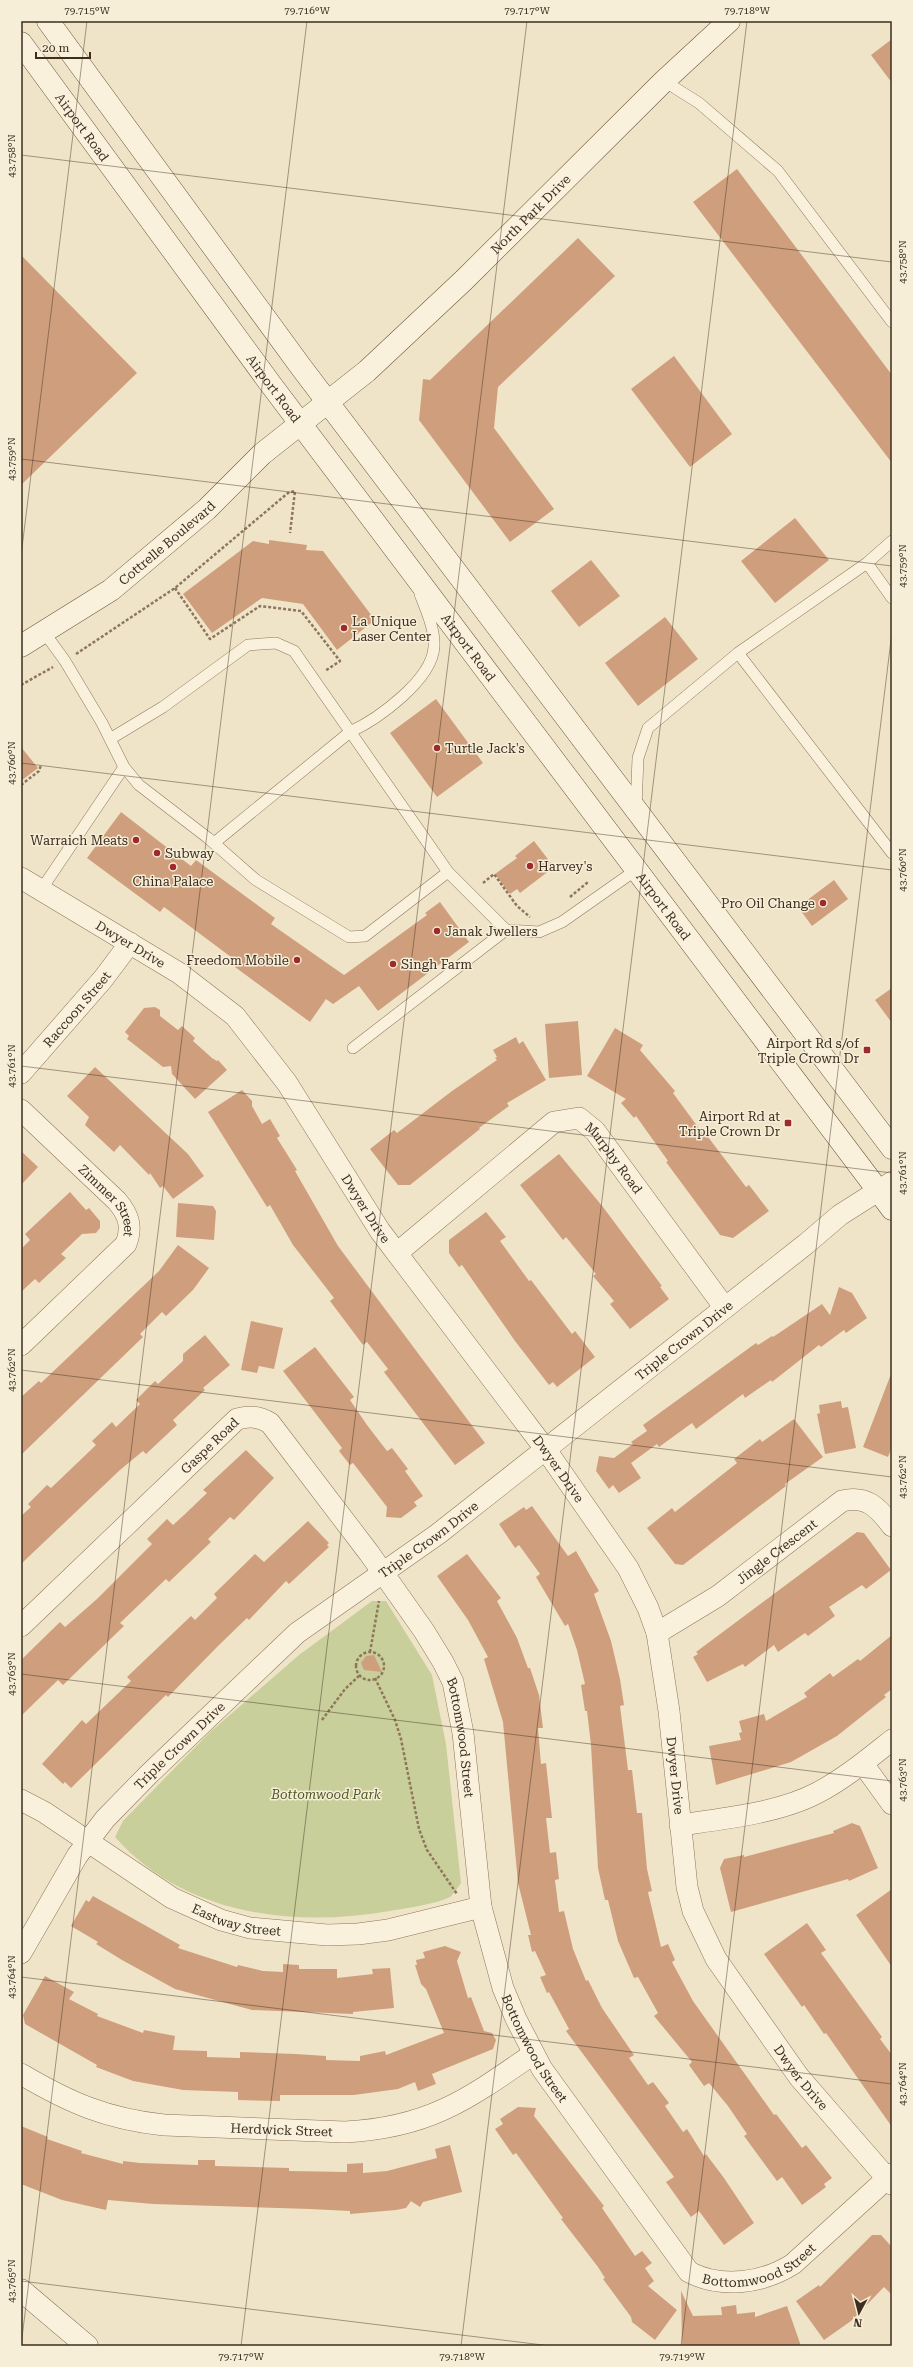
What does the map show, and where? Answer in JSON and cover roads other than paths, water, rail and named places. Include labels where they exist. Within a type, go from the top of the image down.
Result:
[{"type":"main road","points":[[48,21],[328,402],[892,1148]]},
{"type":"main road","name":"North Park Drive","points":[[300,424],[367,371],[464,280],[664,81],[729,21]]},
{"type":"main road","name":"Airport Road","points":[[21,44],[300,424],[636,870],[885,1186],[892,1209]]},
{"type":"main road","name":"Cottrelle Boulevard","points":[[21,646],[111,590],[207,509],[262,454],[300,424]]},
{"type":"main road","points":[[21,2290],[87,2346]]},
{"type":"street","name":"Dwyer Drive","points":[[21,878],[179,973],[235,1016],[288,1083],[380,1231],[546,1450],[628,1568],[648,1608],[658,1633],[669,1711],[687,1887],[693,1911],[716,1959],[799,2077],[890,2179]]},
{"type":"street","name":"Raccoon Street","points":[[21,1073],[103,979],[130,943]]},
{"type":"street","name":"Zimmer Street","points":[[21,1110],[117,1201],[127,1214],[130,1227],[126,1244],[21,1345]]},
{"type":"street","name":"Murphy Road","points":[[397,1253],[554,1122],[579,1118],[596,1130],[725,1308]]},
{"type":"street","name":"Triple Crown Drive","points":[[21,1953],[88,1841],[110,1813],[148,1774],[297,1632],[320,1615],[383,1574],[546,1450],[725,1308],[840,1214],[885,1186]]},
{"type":"street","name":"Gaspe Road","points":[[21,1626],[225,1430],[237,1419],[250,1416],[262,1418],[277,1431],[383,1574]]},
{"type":"street","name":"Jingle Crescent","points":[[658,1633],[718,1596],[842,1501],[853,1498],[873,1503],[892,1526]]},
{"type":"street","name":"Bottomwood Street","points":[[383,1574],[424,1631],[453,1682],[463,1733],[481,1907],[503,1988],[533,2054],[689,2272],[704,2280],[723,2283],[762,2279],[780,2272],[793,2264],[890,2179]]},
{"type":"street","points":[[680,1825],[750,1814],[790,1803],[815,1794],[863,1764],[892,1740]]},
{"type":"street","points":[[863,1764],[892,1804]]},
{"type":"street","name":"Eastway Street","points":[[21,1800],[44,1812],[172,1898],[221,1920],[250,1928],[320,1935],[358,1934],[388,1930],[481,1907]]},
{"type":"street","name":"Herdwick Street","points":[[21,2074],[78,2105],[135,2122],[164,2125],[345,2132],[393,2127],[431,2116],[482,2090],[533,2054]]},
{"type":"lane","points":[[664,81],[699,103],[778,171],[892,322]]},
{"type":"lane","points":[[636,809],[638,758],[648,728],[738,653],[866,563],[892,541]]},
{"type":"lane","points":[[866,563],[892,598]]},
{"type":"lane","points":[[214,843],[350,732],[364,726],[413,688],[425,674],[432,658],[434,646],[431,622],[411,571]]},
{"type":"lane","points":[[44,632],[65,661],[110,739],[124,767],[139,785],[214,843],[256,880],[349,937],[365,936],[448,872]]},
{"type":"lane","points":[[110,739],[163,707],[248,645],[276,642],[294,650],[448,872],[506,930]]},
{"type":"lane","points":[[738,653],[892,852]]},
{"type":"lane","points":[[41,890],[124,767]]},
{"type":"lane","points":[[353,1048],[506,930],[539,932],[562,922],[636,870]]},
{"type":"place","name":"La Unique Laser Center","points":[[344,628]]},
{"type":"place","name":"Turtle Jack's","points":[[437,748]]},
{"type":"place","name":"Warraich Meats","points":[[136,840]]},
{"type":"place","name":"Subway","points":[[157,853]]},
{"type":"place","name":"Harvey's","points":[[530,866]]},
{"type":"place","name":"China Palace","points":[[173,867]]},
{"type":"place","name":"Pro Oil Change","points":[[823,903]]},
{"type":"place","name":"Janak Jwellers","points":[[437,931]]},
{"type":"place","name":"Freedom Mobile","points":[[297,960]]},
{"type":"place","name":"Singh Farm","points":[[393,964]]},
{"type":"place","name":"Airport Rd s/of Triple Crown Dr","points":[[867,1050]]},
{"type":"place","name":"Airport Rd at Triple Crown Dr","points":[[788,1123]]},
{"type":"park label","name":"Bottomwood Park","points":[[326,1794]]}]
